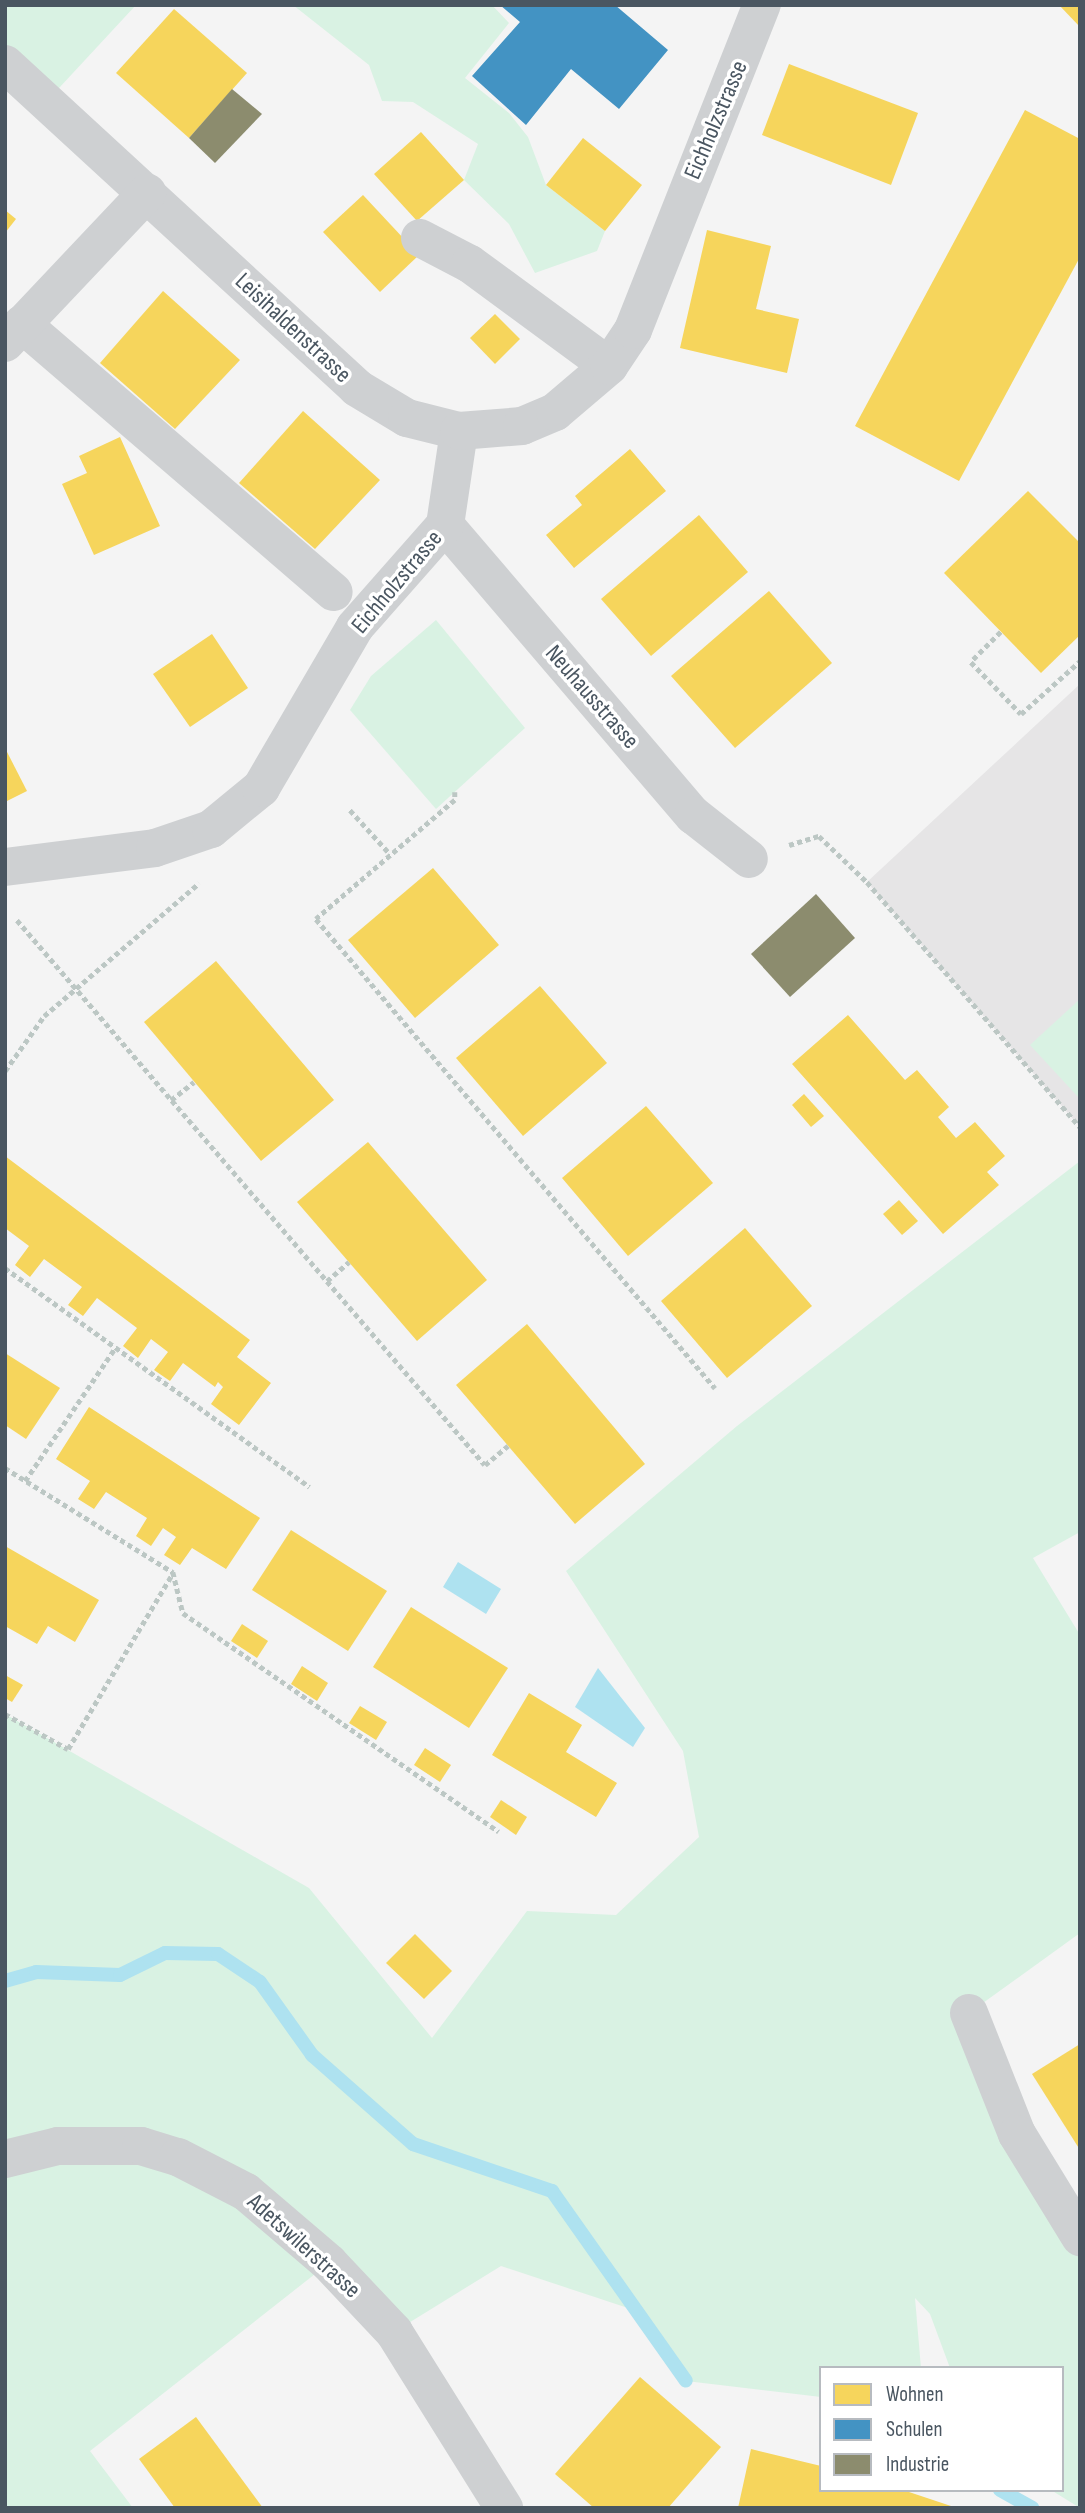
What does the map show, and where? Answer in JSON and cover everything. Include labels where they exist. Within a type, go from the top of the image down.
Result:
[{"type":"street","name":"Eichholzstrasse","points":[[5,867],[130,853],[211,829],[261,788],[361,618],[445,525],[459,431],[522,426],[555,412],[609,366],[633,330],[762,5]]},
{"type":"street","name":"Leisihaldenstrasse","points":[[5,64],[357,388],[407,418],[459,431]]},
{"type":"street","points":[[147,193],[14,334],[334,592]]},
{"type":"street","points":[[420,238],[470,264],[609,366]]},
{"type":"street","name":"Neuhausstrasse","points":[[445,525],[693,815],[749,859]]},
{"type":"street","points":[[969,2013],[1017,2134],[1080,2237]]},
{"type":"street","name":"Adetswilerstrasse","points":[[5,2160],[58,2146],[141,2146],[178,2157],[246,2192],[329,2263],[394,2332],[504,2508]]},
{"type":"path","points":[[1001,632],[971,662],[1021,714],[1080,662]]},
{"type":"path","points":[[455,792],[455,800],[316,919],[715,1388]]},
{"type":"path","points":[[350,810],[390,854]]},
{"type":"path","points":[[749,859],[819,835],[867,882],[1080,1127]]},
{"type":"path","points":[[5,1071],[44,1016],[211,873]]},
{"type":"path","points":[[17,920],[485,1465],[508,1446]]},
{"type":"path","points":[[171,1100],[194,1082]]},
{"type":"path","points":[[327,1281],[349,1262]]},
{"type":"path","points":[[5,1268],[310,1487]]},
{"type":"path","points":[[25,1480],[115,1348]]},
{"type":"path","points":[[5,1468],[173,1572],[183,1613],[499,1832]]},
{"type":"path","points":[[5,1714],[68,1749],[173,1572]]},
{"type":"shaded area","points":[[1080,684],[1080,1127],[867,882]]},
{"type":"green space","points":[[5,5],[136,5],[47,101],[5,64]]},
{"type":"green space","points":[[293,5],[492,5],[509,23],[465,78],[509,113],[528,137],[546,185],[605,231],[597,251],[535,273],[509,224],[464,180],[478,144],[413,102],[382,101],[369,65]]},
{"type":"green space","points":[[436,620],[525,728],[436,809],[350,710],[371,676]]},
{"type":"green space","points":[[1080,999],[1080,1099],[1030,1045]]},
{"type":"green space","points":[[1080,1161],[1080,1532],[1033,1558],[1080,1635],[1080,1933],[969,2013],[1080,2237],[1080,2508],[1054,2492],[1064,2492],[1064,2366],[949,2366],[930,2314],[915,2298],[921,2366],[819,2366],[819,2397],[686,2381],[637,2311],[501,2266],[394,2332],[329,2263],[90,2451],[133,2508],[5,2508],[5,1714],[309,1888],[432,2038],[527,1911],[616,1915],[699,1837],[683,1751],[566,1571],[737,1426]]},
{"type":"water","points":[[458,1562],[501,1589],[486,1614],[443,1587]]},
{"type":"water","points":[[598,1668],[645,1728],[633,1747],[575,1707]]},
{"type":"building: Wohnen","points":[[1059,5],[1080,5],[1080,27]]},
{"type":"building: Wohnen","points":[[174,9],[247,73],[189,138],[116,73]]},
{"type":"building: Wohnen","points":[[789,64],[918,113],[891,185],[762,135]]},
{"type":"building: Wohnen","points":[[1025,110],[1080,139],[1080,257],[959,481],[855,426]]},
{"type":"building: Wohnen","points":[[421,132],[464,180],[417,221],[374,174]]},
{"type":"building: Wohnen","points":[[583,138],[642,185],[605,231],[546,185]]},
{"type":"building: Wohnen","points":[[363,195],[419,255],[380,292],[323,232]]},
{"type":"building: Wohnen","points":[[5,210],[16,219],[5,233]]},
{"type":"building: Wohnen","points":[[707,230],[771,246],[756,309],[799,319],[787,373],[680,348]]},
{"type":"building: Wohnen","points":[[163,291],[240,360],[175,429],[100,363]]},
{"type":"building: Wohnen","points":[[495,314],[520,339],[495,364],[470,338]]},
{"type":"building: Wohnen","points":[[303,411],[380,480],[315,549],[239,483]]},
{"type":"building: Wohnen","points":[[120,437],[160,526],[94,555],[62,484],[87,473],[79,456]]},
{"type":"building: Wohnen","points":[[630,449],[666,491],[574,568],[546,535],[582,505],[575,496]]},
{"type":"building: Wohnen","points":[[1028,491],[1080,543],[1080,635],[1041,673],[944,573]]},
{"type":"building: Wohnen","points":[[699,515],[748,572],[651,656],[601,599]]},
{"type":"building: Wohnen","points":[[769,591],[832,663],[735,748],[671,676]]},
{"type":"building: Wohnen","points":[[212,634],[248,688],[190,727],[153,674]]},
{"type":"building: Wohnen","points":[[5,748],[27,791],[5,802]]},
{"type":"building: Wohnen","points":[[433,868],[499,945],[415,1018],[348,940]]},
{"type":"building: Wohnen","points":[[216,961],[334,1100],[261,1161],[144,1022]]},
{"type":"building: Wohnen","points":[[540,986],[607,1063],[523,1136],[456,1058]]},
{"type":"building: Wohnen","points":[[848,1015],[905,1080],[917,1070],[949,1107],[938,1117],[956,1138],[975,1122],[1005,1156],[987,1172],[999,1185],[943,1234],[792,1064]]},
{"type":"building: Wohnen","points":[[804,1094],[824,1116],[811,1127],[792,1105]]},
{"type":"building: Wohnen","points":[[646,1106],[713,1183],[628,1256],[562,1178]]},
{"type":"building: Wohnen","points":[[368,1142],[487,1280],[417,1341],[297,1202]]},
{"type":"building: Wohnen","points":[[5,1156],[250,1340],[237,1357],[271,1383],[239,1425],[211,1404],[223,1387],[218,1382],[215,1387],[183,1363],[170,1381],[154,1370],[168,1352],[151,1339],[138,1358],[123,1346],[137,1328],[97,1298],[83,1316],[68,1305],[82,1287],[44,1259],[30,1277],[15,1265],[29,1246],[5,1228]]},
{"type":"building: Wohnen","points":[[899,1200],[918,1221],[902,1235],[883,1214]]},
{"type":"building: Wohnen","points":[[745,1228],[812,1306],[727,1378],[661,1301]]},
{"type":"building: Wohnen","points":[[527,1324],[645,1464],[575,1524],[456,1385]]},
{"type":"building: Wohnen","points":[[5,1353],[60,1388],[26,1439],[5,1425]]},
{"type":"building: Wohnen","points":[[89,1407],[260,1518],[226,1569],[192,1548],[180,1565],[164,1555],[176,1537],[163,1528],[151,1546],[136,1536],[147,1518],[106,1492],[94,1509],[78,1499],[90,1481],[56,1459]]},
{"type":"building: Wohnen","points":[[291,1530],[387,1591],[348,1651],[252,1590]]},
{"type":"building: Wohnen","points":[[5,1546],[99,1600],[75,1642],[48,1626],[37,1644],[5,1626]]},
{"type":"building: Wohnen","points":[[411,1607],[508,1668],[469,1728],[373,1667]]},
{"type":"building: Wohnen","points":[[242,1624],[268,1641],[257,1658],[231,1641]]},
{"type":"building: Wohnen","points":[[302,1666],[328,1683],[317,1701],[291,1684]]},
{"type":"building: Wohnen","points":[[5,1675],[23,1685],[12,1702],[5,1698]]},
{"type":"building: Wohnen","points":[[529,1693],[582,1725],[566,1752],[617,1783],[596,1817],[492,1755]]},
{"type":"building: Wohnen","points":[[360,1706],[387,1722],[376,1740],[349,1723]]},
{"type":"building: Wohnen","points":[[425,1748],[451,1765],[440,1782],[414,1765]]},
{"type":"building: Wohnen","points":[[501,1800],[527,1817],[516,1835],[490,1817]]},
{"type":"building: Wohnen","points":[[415,1934],[452,1971],[424,1999],[386,1963]]},
{"type":"building: Wohnen","points":[[1080,2044],[1080,2150],[1032,2074]]},
{"type":"building: Wohnen","points":[[640,2377],[721,2447],[668,2508],[594,2508],[555,2474]]},
{"type":"building: Wohnen","points":[[196,2417],[263,2508],[175,2508],[139,2459]]},
{"type":"building: Wohnen","points":[[751,2449],[819,2466],[819,2492],[909,2492],[957,2508],[738,2508]]},
{"type":"building: Schulen","points":[[500,5],[615,5],[668,50],[619,109],[571,69],[526,125],[472,76],[520,22]]},
{"type":"building: Industrie","points":[[232,89],[262,114],[215,163],[189,138]]},
{"type":"building: Industrie","points":[[816,894],[855,938],[790,997],[751,954]]},
{"type":"waterway","points":[[5,1981],[36,1972],[120,1975],[165,1953],[218,1954],[260,1982],[312,2055],[413,2144],[552,2191],[686,2381]]},
{"type":"waterway","points":[[1004,2492],[1032,2508]]}]
